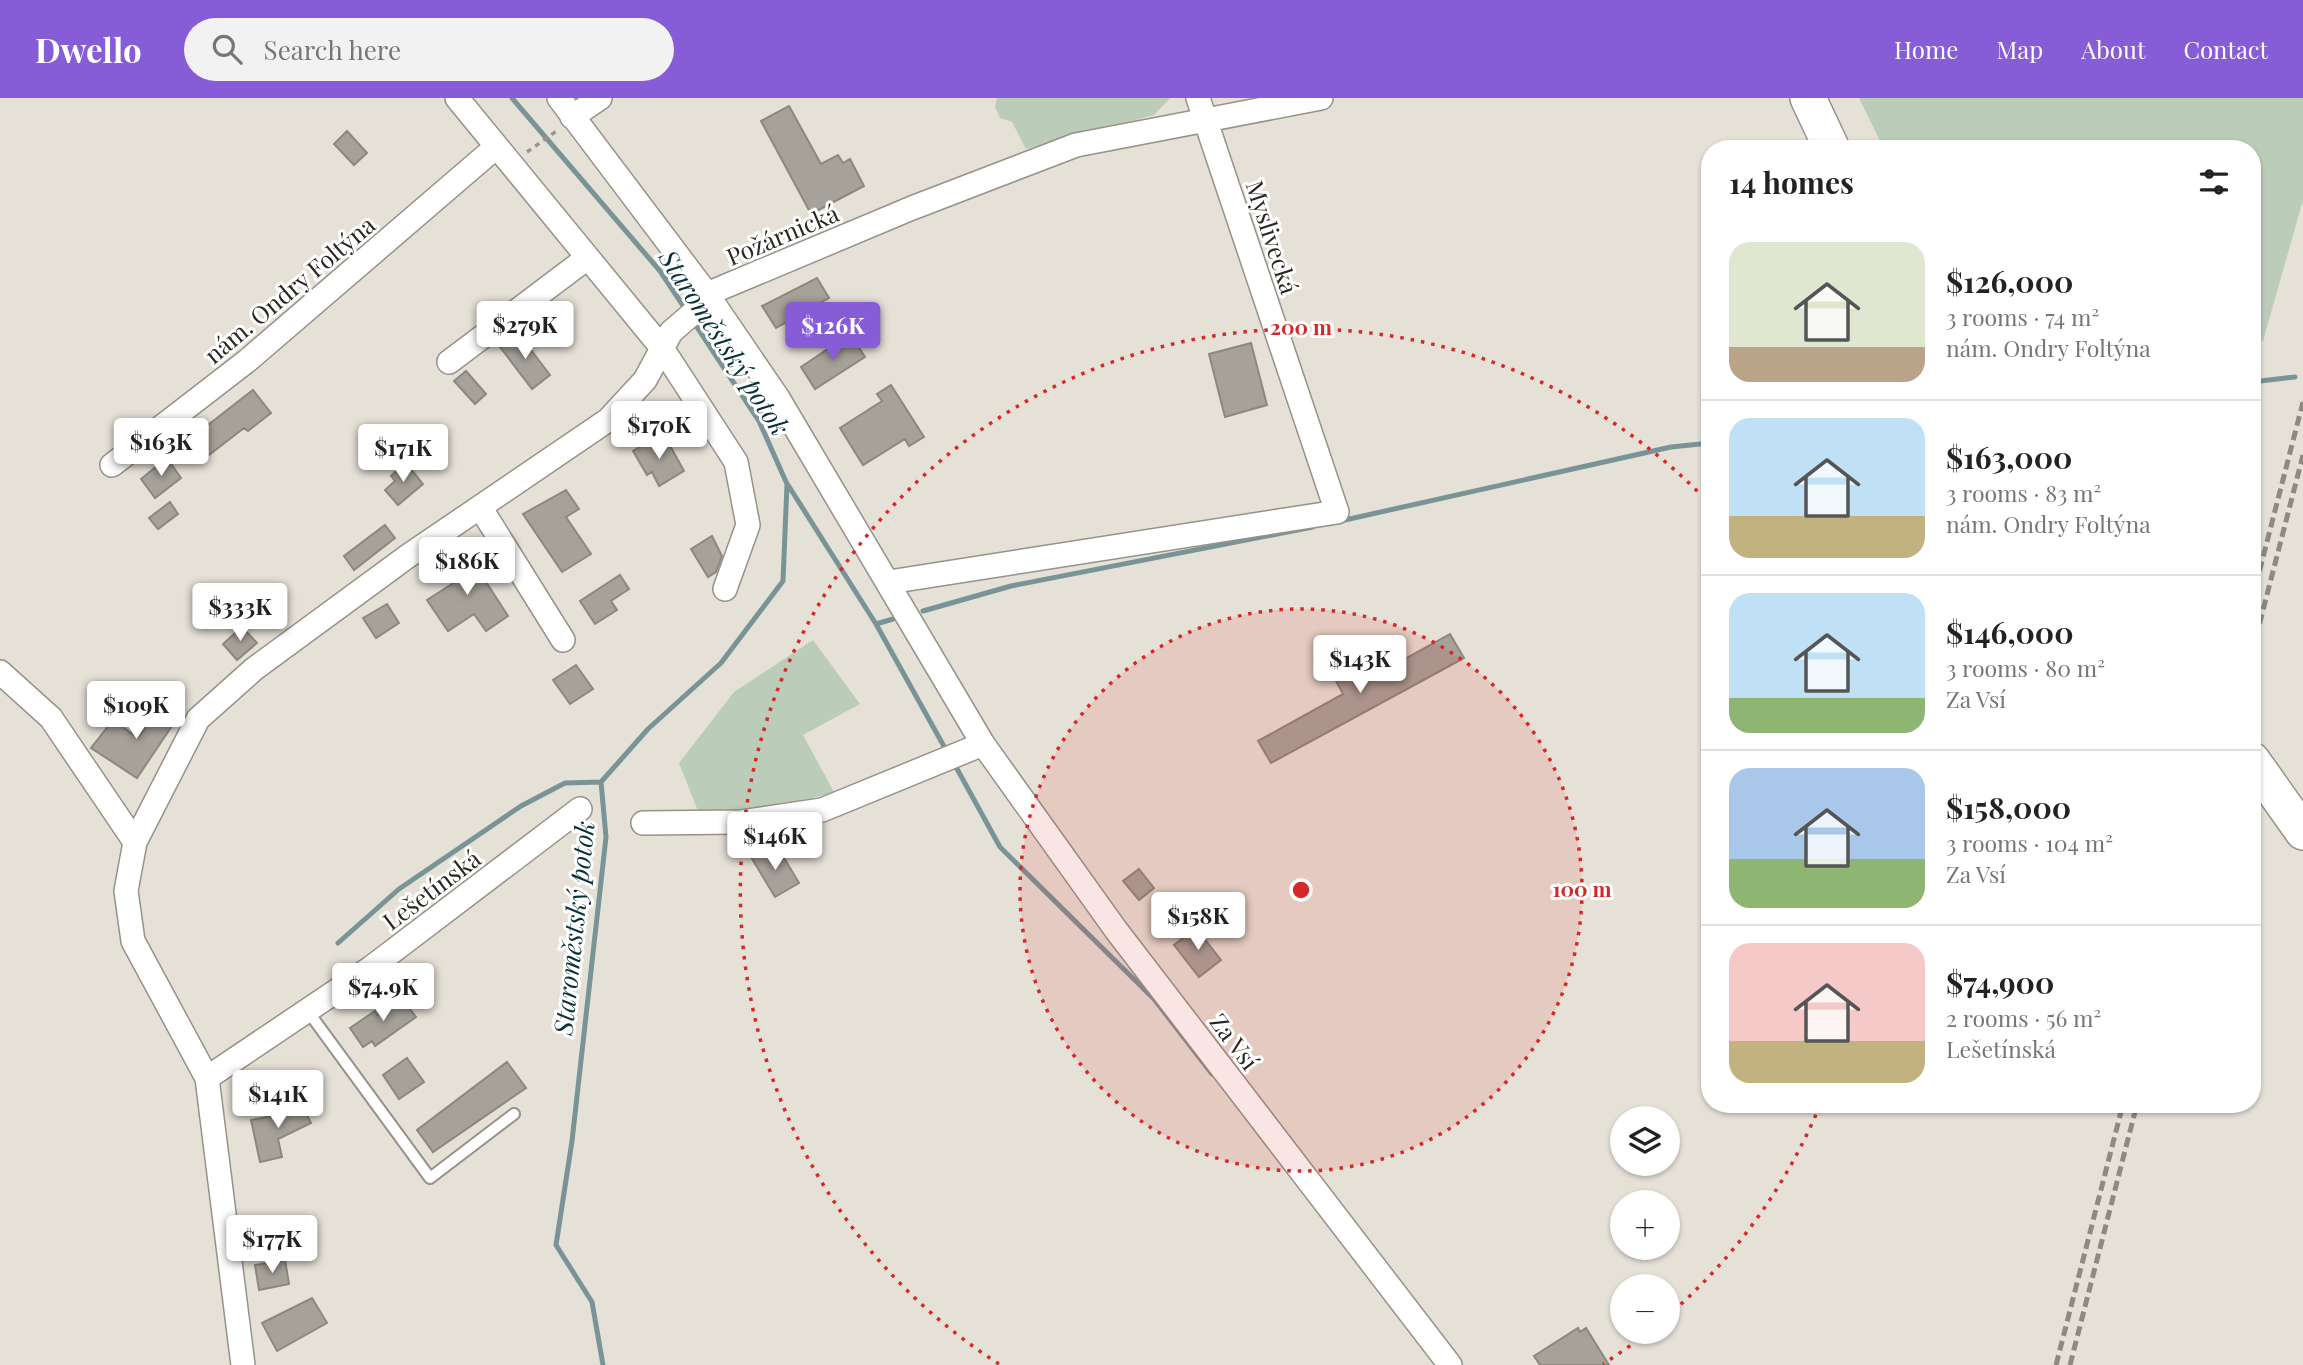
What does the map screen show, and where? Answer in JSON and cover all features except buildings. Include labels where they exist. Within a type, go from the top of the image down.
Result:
[{"type":"main road","points":[[1808,98],[1828,140]]},
{"type":"main road","points":[[2261,773],[2303,832]]},
{"type":"street","points":[[457,98],[662,348],[736,461],[748,525],[726,589]]},
{"type":"street","points":[[600,98],[563,115],[707,294],[778,398],[889,582]]},
{"type":"street","name":"Myslivecká","points":[[889,582],[1337,512],[1198,98]]},
{"type":"street","name":"Požárnická","points":[[135,842],[198,719],[254,669],[408,556],[608,420],[645,380],[662,348],[707,294],[912,208],[1076,145],[1321,98]]},
{"type":"street","name":"nám. Ondry Foltýna","points":[[112,465],[247,361],[495,147]]},
{"type":"street","points":[[449,362],[587,258]]},
{"type":"street","points":[[480,507],[564,640]]},
{"type":"street","name":"Za Vsí","points":[[889,582],[983,744],[1116,930],[1450,1365]]},
{"type":"street","points":[[0,672],[51,718],[135,842],[126,891],[133,941],[207,1077],[243,1365]]},
{"type":"street","points":[[643,823],[741,822],[822,810],[983,744]]},
{"type":"street","name":"Lešetínská","points":[[207,1077],[372,967],[580,809]]},
{"type":"lane","points":[[307,1010],[430,1178],[514,1114]]},
{"type":"path","points":[[542,141],[563,115]]},
{"type":"green space","points":[[997,98],[1170,98],[1154,115],[1026,149],[1012,122],[1000,118],[995,107]]},
{"type":"green space","points":[[1859,98],[2303,98],[2303,200],[2263,341],[2261,140],[1880,140]]},
{"type":"green space","points":[[813,640],[860,704],[803,735],[834,792],[747,817],[700,816],[679,763],[734,692]]},
{"type":"waterway","name":"Staroměstský potok","points":[[512,98],[660,271],[686,310]]},
{"type":"waterway","name":"Staroměstský potok","points":[[603,1365],[592,1302],[556,1245],[572,1141],[606,837],[601,782],[648,729],[721,663],[783,581],[787,484],[759,421],[693,321]]},
{"type":"waterway","points":[[2261,381],[2295,377]]},
{"type":"waterway","points":[[1336,522],[1671,447],[1701,444]]},
{"type":"waterway","points":[[788,485],[876,624],[893,619]]},
{"type":"waterway","points":[[923,611],[1011,586],[1313,527]]},
{"type":"waterway","points":[[876,624],[946,750]]},
{"type":"waterway","points":[[956,767],[1000,847],[1154,999],[1212,1074]]},
{"type":"waterway","points":[[338,943],[399,889],[521,806],[565,783],[601,782]]},
{"type":"railway","points":[[2261,565],[2303,402]]},
{"type":"railway","points":[[2261,618],[2303,455]]},
{"type":"railway","points":[[2056,1365],[2121,1113]]},
{"type":"railway","points":[[2070,1365],[2135,1113]]}]
